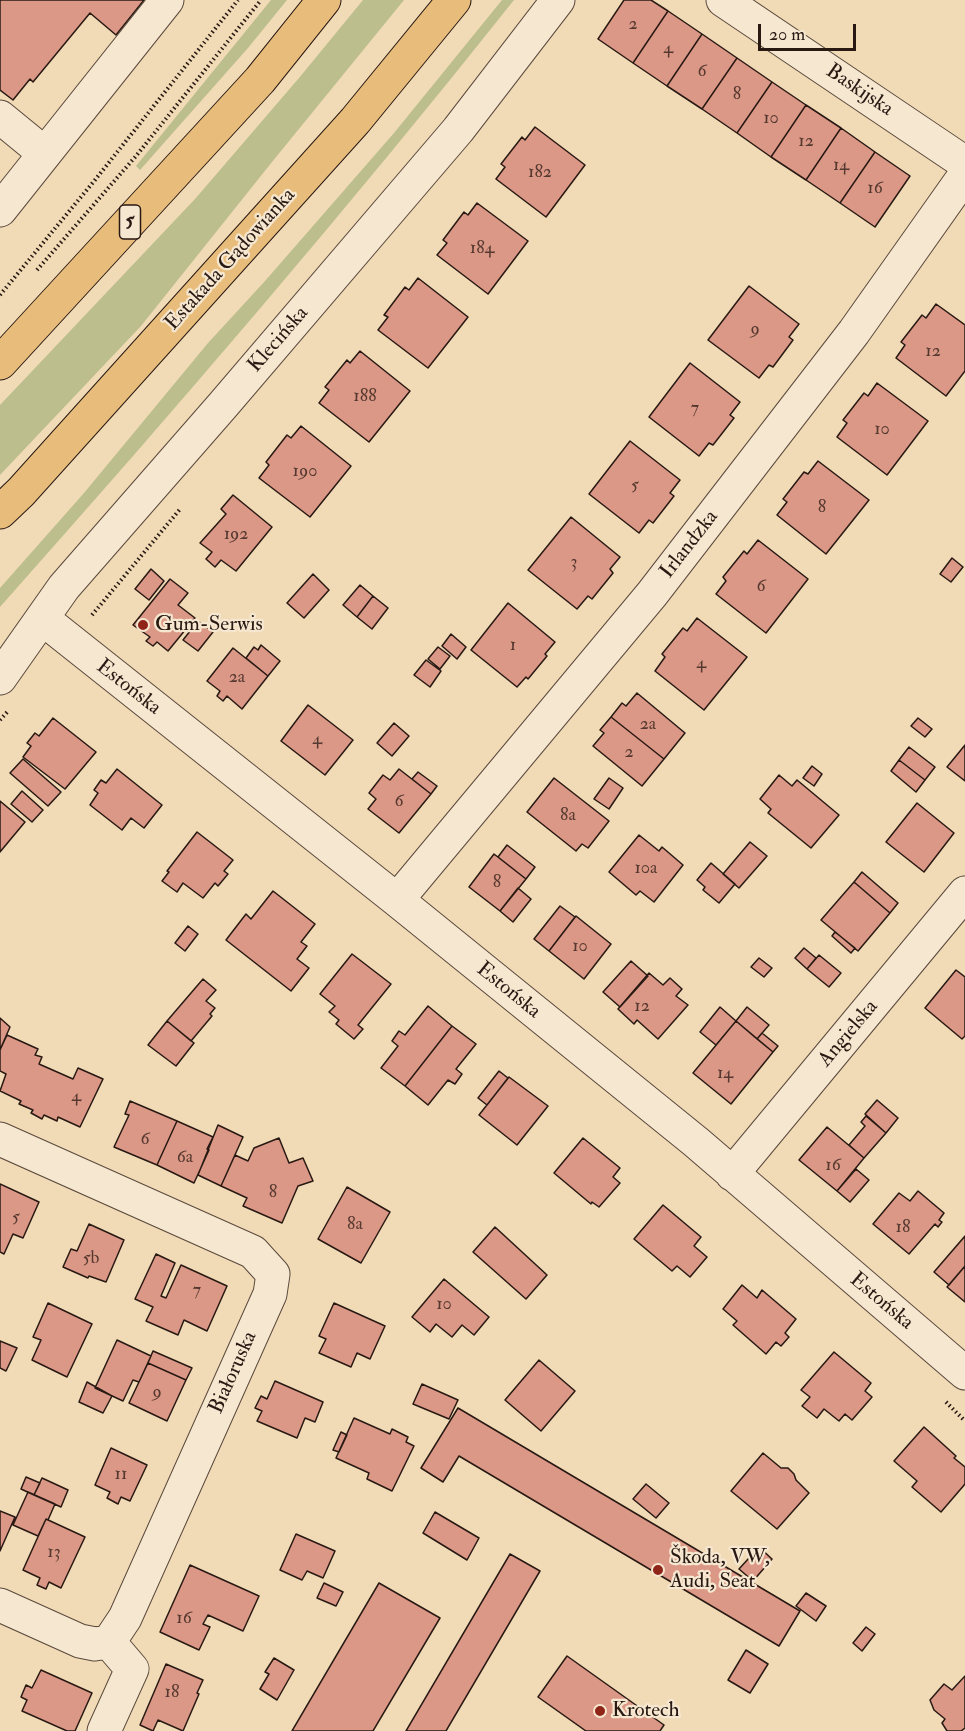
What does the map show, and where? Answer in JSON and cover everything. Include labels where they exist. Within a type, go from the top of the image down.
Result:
[{"type":"main road","name":"5","points":[[0,363],[260,80],[324,0]]},
{"type":"main road","name":"Estakada Gądowianka","points":[[0,526],[11,502],[355,122],[454,0]]},
{"type":"street","points":[[0,210],[167,0]]},
{"type":"street","name":"Klecińska","points":[[0,678],[77,571],[231,396],[458,130],[558,0]]},
{"type":"street","name":"Baskijska","points":[[723,0],[965,163]]},
{"type":"street","points":[[0,117],[44,153]]},
{"type":"street","name":"Irlandzka","points":[[397,900],[659,585],[854,332],[965,175]]},
{"type":"street","name":"Estońska","points":[[43,619],[397,900],[696,1143],[965,1373]]},
{"type":"street","name":"Angielska","points":[[732,1174],[965,893]]},
{"type":"street","name":"Białoruska","points":[[0,1139],[253,1252],[273,1274],[270,1294],[125,1618],[109,1642]]},
{"type":"street","points":[[0,1605],[80,1641],[95,1644],[109,1642],[132,1669],[104,1731]]},
{"type":"path","points":[[0,295],[238,0]]},
{"type":"path","points":[[67,234],[135,156],[261,0]]},
{"type":"green space","points":[[271,0],[287,0],[248,48],[140,170],[136,166]]},
{"type":"green space","points":[[363,0],[404,0],[141,326],[0,475],[0,405],[195,199]]},
{"type":"green space","points":[[502,0],[514,0],[389,155],[261,307],[0,607],[0,588],[84,493],[208,343],[394,133]]},
{"type":"building","points":[[0,0],[144,0],[116,35],[90,13],[33,82],[30,79],[13,100],[0,90]]},
{"type":"building","points":[[624,0],[651,0],[668,11],[633,63],[598,39]]},
{"type":"building","points":[[668,11],[702,34],[667,86],[633,63]]},
{"type":"building","points":[[702,34],[737,58],[702,109],[667,86]]},
{"type":"building","points":[[737,58],[772,82],[737,133],[702,109]]},
{"type":"building","points":[[772,82],[806,105],[771,157],[737,133]]},
{"type":"building","points":[[806,105],[841,128],[806,180],[771,157]]},
{"type":"building","points":[[535,127],[585,165],[546,217],[496,179],[505,167],[501,164],[522,137],[525,140]]},
{"type":"building","points":[[841,128],[875,152],[840,203],[806,180]]},
{"type":"building","points":[[875,152],[910,176],[875,227],[840,203]]},
{"type":"building","points":[[477,203],[528,241],[488,294],[437,255],[447,243],[443,240],[464,212],[468,215]]},
{"type":"building","points":[[418,278],[468,317],[428,368],[378,330],[388,317],[384,315],[405,287],[409,290]]},
{"type":"building","points":[[749,286],[799,324],[789,337],[793,340],[773,367],[769,365],[759,378],[708,340]]},
{"type":"building","points":[[936,304],[965,325],[965,371],[946,396],[896,358],[905,345],[901,342],[922,315],[926,318]]},
{"type":"building","points":[[360,351],[410,391],[369,442],[319,403],[329,390],[325,387],[347,360],[350,363]]},
{"type":"building","points":[[690,363],[740,402],[730,415],[734,418],[713,445],[709,443],[699,456],[649,417]]},
{"type":"building","points":[[877,383],[928,421],[887,475],[837,437],[847,423],[843,420],[864,393],[868,396]]},
{"type":"building","points":[[301,426],[351,466],[310,517],[259,478],[269,465],[266,462],[287,435],[291,438]]},
{"type":"building","points":[[630,441],[680,480],[670,493],[674,496],[653,523],[649,520],[639,533],[589,494]]},
{"type":"building","points":[[818,461],[869,500],[826,554],[777,515],[787,502],[783,499],[804,472],[808,474]]},
{"type":"building","points":[[233,495],[272,527],[236,571],[221,560],[215,567],[206,559],[212,552],[200,543],[226,514],[221,509]]},
{"type":"building","points":[[571,517],[620,557],[610,569],[613,573],[592,599],[588,596],[577,609],[528,570]]},
{"type":"building","points":[[758,540],[808,579],[766,633],[716,594],[726,581],[723,577],[744,551],[747,554]]},
{"type":"building","points":[[952,558],[963,567],[951,582],[940,574]]},
{"type":"building","points":[[151,569],[164,581],[149,600],[135,589]]},
{"type":"building","points":[[313,574],[329,590],[304,618],[287,603]]},
{"type":"building","points":[[170,579],[188,593],[178,605],[195,618],[168,651],[157,642],[153,646],[146,641],[150,637],[133,625]]},
{"type":"building","points":[[360,585],[373,596],[357,617],[343,605]]},
{"type":"building","points":[[373,596],[388,608],[372,629],[357,617]]},
{"type":"building","points":[[508,603],[555,642],[528,679],[526,677],[517,687],[471,650]]},
{"type":"building","points":[[697,618],[747,657],[704,710],[655,671],[665,657],[662,654],[683,628],[687,631]]},
{"type":"building","points":[[198,621],[213,632],[198,651],[183,640]]},
{"type":"building","points":[[451,634],[466,647],[457,659],[442,646]]},
{"type":"building","points":[[261,645],[280,661],[268,676],[246,658],[254,647],[258,650]]},
{"type":"building","points":[[438,647],[450,656],[440,669],[428,659]]},
{"type":"building","points":[[233,648],[268,676],[242,709],[227,696],[223,701],[217,696],[220,691],[207,681]]},
{"type":"building","points":[[426,660],[441,671],[430,687],[414,675]]},
{"type":"building","points":[[637,693],[685,733],[664,759],[611,717],[622,703],[626,706]]},
{"type":"building","points":[[308,705],[353,740],[325,775],[281,741]]},
{"type":"building","points":[[611,717],[664,759],[642,786],[593,746],[604,733],[600,730]]},
{"type":"building","points":[[53,718],[96,752],[65,789],[23,757],[31,746],[27,743],[35,733],[39,736]]},
{"type":"building","points":[[918,718],[932,729],[925,737],[911,726]]},
{"type":"building","points":[[394,723],[409,736],[392,756],[377,743]]},
{"type":"building","points":[[965,745],[965,781],[947,767]]},
{"type":"building","points":[[909,747],[935,767],[925,780],[899,760]]},
{"type":"building","points":[[23,759],[61,792],[48,806],[10,773]]},
{"type":"building","points":[[899,760],[925,780],[916,792],[891,771]]},
{"type":"building","points":[[812,766],[822,774],[814,786],[803,778]]},
{"type":"building","points":[[117,769],[162,805],[144,828],[131,818],[122,830],[90,805],[98,793],[94,790],[101,780],[106,783]]},
{"type":"building","points":[[399,769],[431,794],[399,833],[368,809],[376,799],[369,793],[383,775],[390,780]]},
{"type":"building","points":[[418,772],[437,786],[431,794],[412,779]]},
{"type":"building","points":[[779,775],[792,786],[797,780],[839,815],[811,848],[768,813],[771,809],[760,799]]},
{"type":"building","points":[[554,778],[609,821],[588,848],[582,844],[576,851],[527,812]]},
{"type":"building","points":[[609,778],[623,788],[609,809],[594,799]]},
{"type":"building","points":[[22,791],[43,810],[32,822],[11,804]]},
{"type":"building","points":[[0,801],[25,822],[0,852]]},
{"type":"building","points":[[917,803],[954,833],[924,872],[886,842]]},
{"type":"building","points":[[197,832],[233,860],[224,871],[228,874],[218,886],[215,883],[203,898],[183,883],[177,892],[162,881]]},
{"type":"building","points":[[639,835],[659,851],[662,847],[683,865],[654,902],[640,891],[636,895],[609,872]]},
{"type":"building","points":[[750,842],[767,856],[739,888],[723,874]]},
{"type":"building","points":[[507,845],[535,867],[526,879],[498,857]]},
{"type":"building","points":[[494,854],[526,879],[500,911],[469,887]]},
{"type":"building","points":[[711,863],[735,884],[719,903],[703,890],[705,887],[697,880]]},
{"type":"building","points":[[862,872],[898,903],[890,913],[854,882]]},
{"type":"building","points":[[854,882],[890,913],[858,951],[821,920]]},
{"type":"building","points":[[518,888],[531,899],[513,922],[500,911]]},
{"type":"building","points":[[273,891],[315,924],[301,942],[307,946],[297,959],[309,968],[291,991],[226,940],[246,914],[251,919]]},
{"type":"building","points":[[560,906],[575,917],[549,951],[534,939]]},
{"type":"building","points":[[576,916],[611,944],[584,979],[549,951]]},
{"type":"building","points":[[188,926],[198,934],[185,951],[175,943]]},
{"type":"building","points":[[835,932],[855,948],[851,953],[832,936]]},
{"type":"building","points":[[804,948],[816,958],[807,969],[795,958]]},
{"type":"building","points":[[352,954],[391,984],[358,1025],[363,1029],[354,1039],[336,1024],[339,1020],[329,1012],[335,1006],[320,994]]},
{"type":"building","points":[[819,955],[841,973],[829,987],[807,969]]},
{"type":"building","points":[[759,958],[772,968],[764,977],[751,967]]},
{"type":"building","points":[[631,961],[648,976],[620,1007],[603,992]]},
{"type":"building","points":[[956,970],[965,977],[965,1036],[962,1039],[925,1008]]},
{"type":"building","points":[[649,973],[663,985],[670,978],[682,989],[676,996],[688,1005],[658,1039],[637,1020],[634,1024],[618,1009]]},
{"type":"building","points":[[203,979],[216,990],[206,1001],[215,1008],[210,1014],[212,1016],[191,1041],[167,1021]]},
{"type":"building","points":[[428,1006],[452,1026],[405,1086],[381,1068],[398,1046],[392,1041],[399,1031],[405,1035]]},
{"type":"building","points":[[720,1007],[736,1021],[716,1045],[700,1032]]},
{"type":"building","points":[[747,1007],[769,1025],[757,1039],[736,1021]]},
{"type":"building","points":[[0,1018],[10,1027],[0,1050]]},
{"type":"building","points":[[167,1021],[194,1043],[176,1066],[148,1045]]},
{"type":"building","points":[[736,1021],[773,1052],[731,1104],[693,1073]]},
{"type":"building","points":[[452,1026],[476,1044],[456,1069],[462,1074],[455,1084],[448,1080],[428,1105],[405,1086]]},
{"type":"building","points":[[762,1033],[778,1046],[773,1052],[757,1039]]},
{"type":"building","points":[[7,1035],[38,1049],[35,1055],[42,1057],[39,1064],[73,1079],[78,1068],[103,1079],[80,1127],[58,1117],[57,1121],[44,1115],[42,1119],[31,1113],[33,1110],[19,1104],[21,1101],[0,1091],[6,1074],[0,1071],[0,1050]]},
{"type":"building","points":[[499,1071],[508,1078],[487,1105],[478,1098]]},
{"type":"building","points":[[509,1077],[548,1106],[517,1145],[479,1115]]},
{"type":"building","points":[[877,1100],[898,1118],[886,1133],[865,1114]]},
{"type":"building","points":[[130,1101],[177,1121],[157,1165],[114,1147],[129,1115],[125,1114]]},
{"type":"building","points":[[866,1116],[886,1133],[864,1158],[849,1145],[865,1126],[861,1122]]},
{"type":"building","points":[[177,1121],[213,1137],[194,1183],[157,1165]]},
{"type":"building","points":[[218,1125],[243,1137],[221,1186],[198,1175]]},
{"type":"building","points":[[827,1127],[864,1158],[837,1191],[799,1160]]},
{"type":"building","points":[[279,1138],[289,1163],[303,1158],[313,1181],[298,1186],[282,1223],[243,1206],[247,1198],[221,1186],[235,1155],[248,1161],[254,1148]]},
{"type":"building","points":[[583,1138],[620,1168],[613,1177],[620,1183],[599,1207],[592,1202],[591,1204],[554,1173]]},
{"type":"building","points":[[856,1169],[869,1180],[850,1202],[837,1191]]},
{"type":"building","points":[[0,1184],[39,1202],[23,1238],[13,1234],[4,1254],[0,1252]]},
{"type":"building","points":[[347,1187],[390,1212],[361,1263],[318,1239]]},
{"type":"building","points":[[918,1191],[944,1213],[939,1220],[942,1222],[938,1227],[935,1224],[909,1254],[873,1224],[899,1193],[910,1201]]},
{"type":"building","points":[[663,1205],[701,1237],[694,1246],[707,1257],[690,1277],[677,1266],[672,1271],[634,1239]]},
{"type":"building","points":[[89,1224],[124,1240],[106,1282],[89,1276],[88,1278],[63,1267],[71,1249],[77,1251]]},
{"type":"building","points":[[495,1227],[547,1275],[526,1299],[473,1252]]},
{"type":"building","points":[[965,1236],[965,1266],[949,1285],[934,1272]]},
{"type":"building","points":[[156,1254],[175,1263],[161,1296],[166,1298],[181,1265],[227,1286],[207,1331],[184,1320],[178,1335],[146,1321],[153,1307],[135,1299]]},
{"type":"building","points":[[965,1266],[965,1302],[947,1287]]},
{"type":"building","points":[[444,1279],[489,1317],[474,1335],[462,1325],[452,1337],[436,1324],[430,1332],[412,1317]]},
{"type":"building","points":[[742,1285],[757,1298],[762,1290],[796,1319],[785,1333],[789,1337],[781,1346],[776,1342],[766,1354],[733,1325],[737,1321],[723,1309]]},
{"type":"building","points":[[48,1303],[92,1324],[67,1377],[32,1360],[41,1340],[33,1337]]},
{"type":"building","points":[[334,1303],[385,1326],[370,1359],[357,1353],[351,1367],[319,1353],[326,1339],[319,1336]]},
{"type":"building","points":[[117,1340],[151,1356],[139,1382],[133,1380],[123,1401],[95,1388]]},
{"type":"building","points":[[0,1341],[17,1348],[6,1371],[0,1368]]},
{"type":"building","points":[[153,1351],[192,1368],[186,1380],[148,1363]]},
{"type":"building","points":[[834,1352],[871,1383],[865,1391],[872,1397],[852,1420],[845,1414],[839,1421],[824,1409],[817,1418],[802,1406],[810,1397],[801,1390]]},
{"type":"building","points":[[539,1360],[575,1391],[541,1431],[505,1400]]},
{"type":"building","points":[[148,1363],[186,1380],[167,1421],[129,1403]]},
{"type":"building","points":[[275,1381],[323,1402],[315,1422],[305,1418],[297,1438],[257,1421],[262,1411],[255,1408],[261,1396],[267,1399]]},
{"type":"building","points":[[87,1382],[112,1396],[103,1413],[79,1402]]},
{"type":"building","points":[[422,1384],[458,1400],[449,1419],[413,1404]]},
{"type":"building","points":[[458,1408],[800,1611],[779,1646],[459,1456],[443,1482],[421,1468]]},
{"type":"building","points":[[354,1418],[390,1434],[392,1429],[408,1437],[406,1442],[414,1446],[392,1491],[367,1479],[369,1473],[336,1458]]},
{"type":"building","points":[[924,1427],[965,1467],[965,1484],[941,1512],[912,1487],[917,1481],[894,1461]]},
{"type":"building","points":[[341,1432],[347,1435],[339,1452],[333,1450]]},
{"type":"building","points":[[111,1448],[147,1465],[130,1501],[121,1497],[118,1504],[107,1498],[110,1492],[95,1485]]},
{"type":"building","points":[[763,1453],[781,1468],[788,1468],[809,1493],[777,1529],[731,1491]]},
{"type":"building","points":[[26,1477],[40,1483],[34,1495],[21,1489]]},
{"type":"building","points":[[42,1478],[68,1490],[61,1507],[34,1495]]},
{"type":"building","points":[[646,1484],[669,1503],[656,1518],[633,1499]]},
{"type":"building","points":[[28,1492],[55,1504],[38,1536],[13,1525]]},
{"type":"building","points":[[0,1511],[15,1517],[0,1551]]},
{"type":"building","points":[[435,1512],[479,1538],[467,1560],[423,1533]]},
{"type":"building","points":[[46,1519],[85,1537],[61,1588],[49,1582],[46,1589],[37,1585],[40,1578],[23,1570]]},
{"type":"building","points":[[296,1534],[335,1551],[323,1578],[307,1571],[302,1580],[280,1570]]},
{"type":"building","points":[[759,1547],[772,1559],[753,1581],[739,1569]]},
{"type":"building","points":[[510,1554],[540,1571],[446,1731],[406,1731]]},
{"type":"building","points":[[190,1565],[259,1596],[243,1631],[208,1615],[203,1624],[210,1627],[199,1650],[160,1632]]},
{"type":"building","points":[[324,1583],[343,1592],[336,1606],[317,1598]]},
{"type":"building","points":[[379,1583],[440,1618],[373,1731],[292,1731]]},
{"type":"building","points":[[806,1593],[826,1606],[816,1621],[796,1606]]},
{"type":"building","points":[[866,1627],[875,1634],[862,1651],[853,1643]]},
{"type":"building","points":[[746,1650],[768,1664],[750,1693],[728,1680]]},
{"type":"building","points":[[567,1656],[664,1725],[660,1731],[586,1731],[538,1697]]},
{"type":"building","points":[[274,1658],[294,1670],[277,1700],[260,1689],[269,1674],[265,1672]]},
{"type":"building","points":[[166,1664],[203,1680],[183,1731],[158,1720],[153,1731],[140,1725]]},
{"type":"building","points":[[41,1670],[92,1693],[75,1731],[67,1731],[22,1711],[27,1700],[21,1697],[26,1685],[32,1688]]},
{"type":"building","points":[[965,1676],[965,1728],[961,1731],[947,1731],[942,1723],[945,1719],[934,1710],[930,1700],[944,1684],[952,1690]]},
{"type":"place","name":"Gum-Serwis","points":[[143,625]]},
{"type":"place","name":"Škoda, VW, Audi, Seat","points":[[658,1570]]},
{"type":"place","name":"Krotech","points":[[600,1711]]}]
